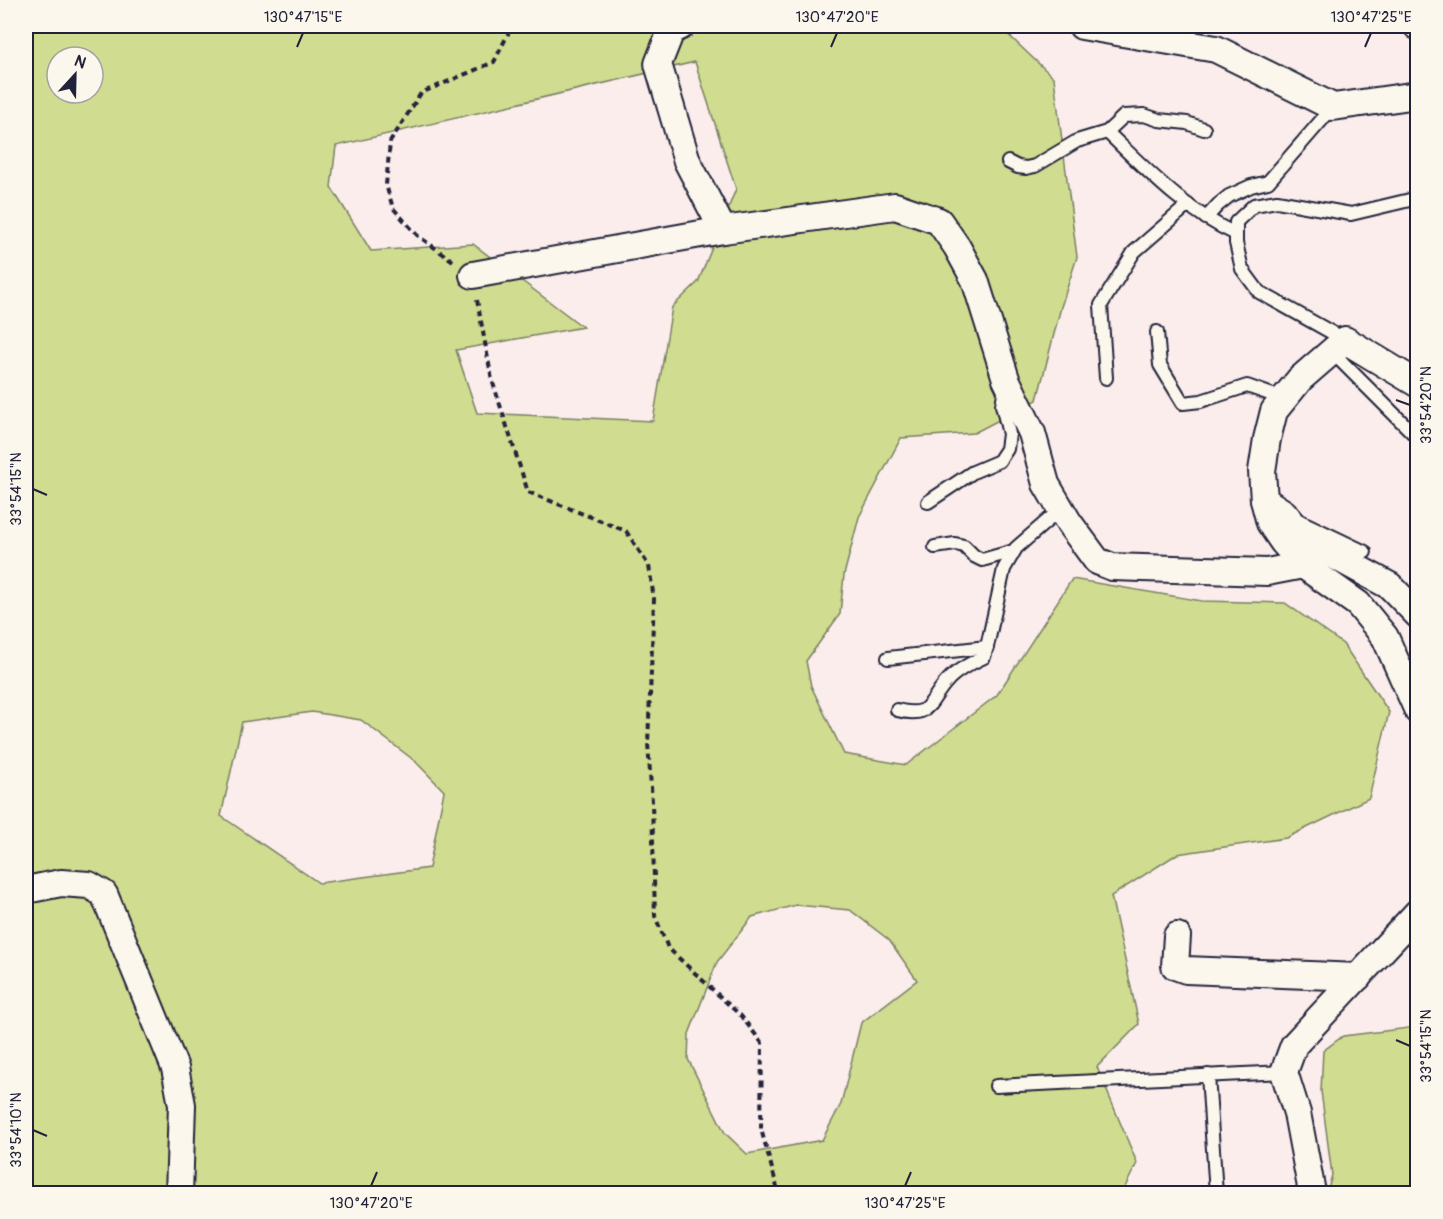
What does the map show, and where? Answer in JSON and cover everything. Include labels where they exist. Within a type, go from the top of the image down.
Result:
[{"type":"street","points":[[681,26],[671,31],[658,64],[687,161],[723,230]]},
{"type":"street","points":[[1082,26],[1216,49],[1333,107],[1418,95]]},
{"type":"street","points":[[473,274],[723,230],[895,206],[939,221],[957,247],[975,280],[1006,379],[1032,433],[1046,484],[1097,561],[1112,567],[1267,572],[1304,565]]},
{"type":"street","points":[[1418,384],[1338,346],[1300,379],[1274,411],[1262,471],[1274,507],[1307,541],[1390,586],[1418,615]]},
{"type":"street","points":[[1274,507],[1270,523],[1283,543],[1304,565],[1358,604],[1385,637],[1418,711]]},
{"type":"street","points":[[26,890],[61,884],[89,885],[104,894],[175,1068],[182,1105],[179,1194]]},
{"type":"street","points":[[1309,1194],[1311,1187],[1297,1113],[1284,1072],[1294,1045],[1418,912]]},
{"type":"street","points":[[1177,936],[1175,966],[1186,970],[1358,977]]},
{"type":"lane","points":[[1206,218],[1229,196],[1251,186],[1268,182],[1333,107]]},
{"type":"lane","points":[[1008,162],[1026,168],[1035,166],[1077,141],[1107,132],[1124,116],[1136,115],[1187,123],[1204,129]]},
{"type":"lane","points":[[1107,132],[1188,205],[1206,218],[1236,234]]},
{"type":"lane","points":[[1418,198],[1351,214],[1277,201],[1254,205],[1236,222],[1236,243],[1242,268],[1260,292],[1338,346],[1418,438]]},
{"type":"lane","points":[[1106,378],[1101,305],[1134,252],[1188,205]]},
{"type":"lane","points":[[1157,332],[1160,366],[1183,403],[1201,401],[1247,386],[1284,399]]},
{"type":"lane","points":[[928,502],[973,472],[999,461],[1007,450],[1009,434],[1002,405],[1006,379]]},
{"type":"lane","points":[[1274,507],[1365,552]]},
{"type":"lane","points":[[897,710],[914,714],[928,708],[948,679],[984,657],[1004,569],[1014,551],[1061,509]]},
{"type":"lane","points":[[935,547],[955,544],[964,546],[982,560],[1014,551]]},
{"type":"lane","points":[[888,658],[987,647]]},
{"type":"lane","points":[[996,1086],[1284,1072]]},
{"type":"lane","points":[[1208,1075],[1216,1194]]},
{"type":"path","points":[[512,26],[494,62],[421,93],[390,142],[386,185],[393,208],[417,235],[473,274],[492,380],[528,492],[626,531],[649,567],[654,599],[648,743],[655,916],[668,948],[741,1016],[762,1043],[761,1129],[779,1194]]},
{"type":"green space","points":[[26,26],[999,26],[1054,78],[1077,257],[1061,307],[1037,400],[974,433],[901,438],[859,517],[844,575],[840,614],[806,661],[811,686],[844,754],[906,765],[997,695],[1072,579],[1202,601],[1285,603],[1343,644],[1389,712],[1369,798],[1286,838],[1177,854],[1111,896],[1139,1024],[1097,1067],[1137,1163],[1122,1193],[26,1193]],"holes":[[[695,62],[736,189],[698,282],[672,307],[653,421],[477,413],[456,350],[583,327],[473,244],[371,251],[331,187],[336,146]],[[312,712],[361,720],[415,761],[444,791],[429,868],[319,883],[221,816],[242,722]],[[796,905],[850,910],[889,940],[917,980],[861,1023],[841,1104],[822,1140],[747,1154],[725,1133],[688,1059],[689,1034],[717,962],[752,917]]]},
{"type":"green space","points":[[1417,1027],[1417,1193],[1327,1193],[1332,1175],[1321,1091],[1323,1051],[1343,1036]]}]
